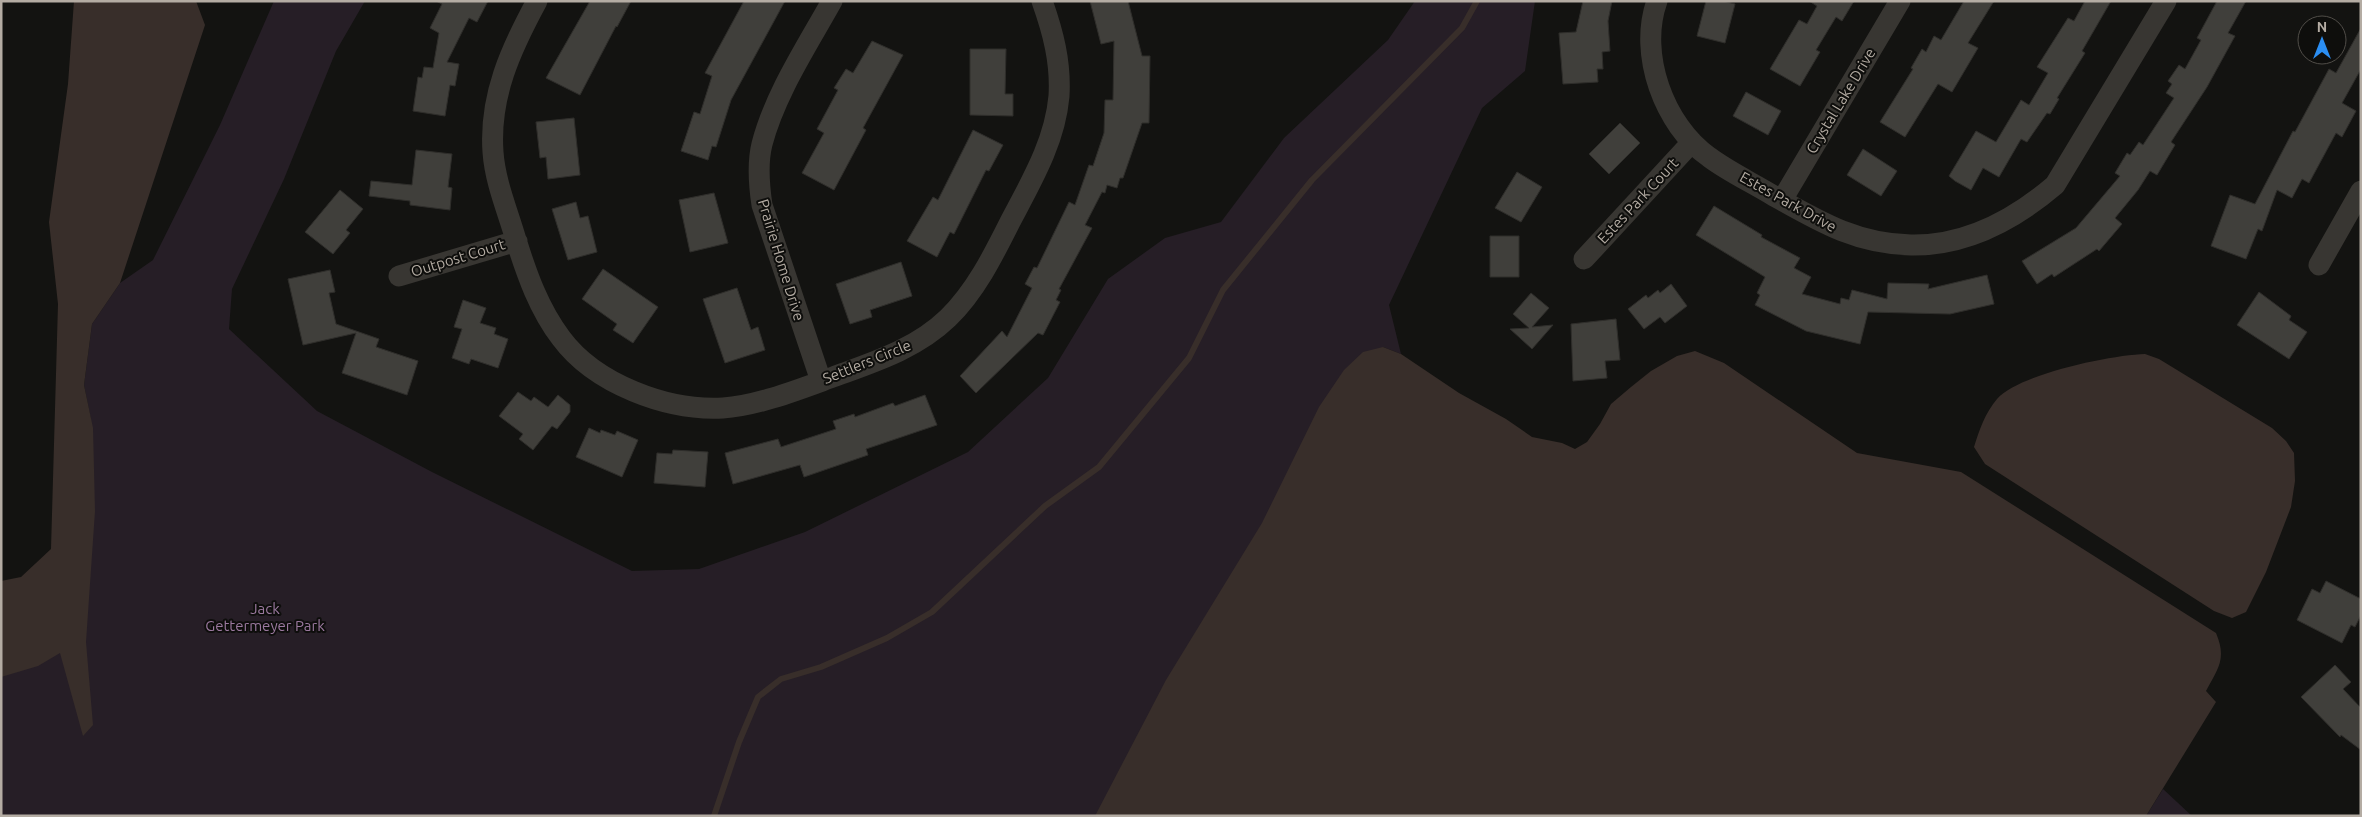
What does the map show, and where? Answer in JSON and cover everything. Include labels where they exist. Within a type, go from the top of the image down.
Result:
[{"type":"street","name":"Settlers Circle","points":[[537,1],[504,67],[496,96],[493,153],[499,182],[526,271],[543,311],[562,340],[586,364],[618,384],[654,399],[723,408],[761,400],[821,382],[914,345],[947,319],[973,289],[1038,170],[1052,134],[1059,96],[1058,61],[1053,35],[1042,1]]},
{"type":"street","name":"Prairie Home Drive","points":[[821,382],[762,205],[759,179],[762,145],[772,116],[832,1]]},
{"type":"street","name":"Estes Park Drive","points":[[1656,1],[1650,38],[1653,70],[1676,121],[1692,142],[1708,157],[1823,224],[1850,236],[1881,243],[1913,245],[1940,243],[1976,234],[2006,221],[2034,204],[2055,185],[2166,1]]},
{"type":"street","name":"Crystal Lake Drive","points":[[1782,200],[1900,1]]},
{"type":"street","name":"Estes Park Court","points":[[1584,259],[1692,142]]},
{"type":"street","points":[[2319,265],[2361,190]]},
{"type":"street","name":"Outpost Court","points":[[399,276],[517,241]]},
{"type":"green space","name":"Jack Gettermeyer Park","points":[[274,1],[365,1],[336,51],[284,179],[232,289],[229,329],[317,411],[432,472],[632,571],[699,569],[805,532],[968,452],[1048,378],[1108,279],[1165,238],[1221,222],[1284,138],[1388,40],[1415,1],[1535,1],[1525,71],[1482,108],[1389,305],[1401,354],[1383,347],[1154,816],[1,816],[1,656],[66,633],[91,420],[84,385],[92,324],[120,283],[153,260],[220,125]]},
{"type":"green space","points":[[2163,789],[2192,816],[2146,816]]},
{"type":"shaded area","points":[[74,1],[196,1],[205,25],[120,283],[92,324],[84,385],[93,428],[95,511],[86,642],[93,725],[83,736],[60,653],[38,666],[1,677],[1,581],[21,577],[51,549],[58,304],[49,222],[68,84]]},
{"type":"shaded area","points":[[1383,347],[1401,354],[1459,393],[1506,419],[1532,437],[1562,443],[1575,449],[1587,442],[1611,404],[1651,371],[1677,356],[1695,351],[1724,363],[1857,453],[1961,472],[2216,633],[2221,650],[2220,663],[2206,691],[2216,702],[2146,816],[1095,816],[1166,680],[1262,523],[1319,407],[1344,370],[1363,352]]},
{"type":"shaded area","points":[[2145,354],[2159,359],[2272,428],[2286,441],[2294,453],[2295,481],[2291,507],[2266,572],[2246,612],[2232,618],[2214,611],[1985,464],[1974,447],[1980,428],[1989,410],[1997,399],[2008,390],[2045,374],[2066,368],[2111,358]]},
{"type":"building","points":[[436,1],[488,1],[477,22],[469,18],[447,62],[459,64],[455,86],[450,85],[445,116],[413,111],[418,77],[422,78],[424,67],[433,68],[439,33],[430,28],[442,4]]},
{"type":"building","points":[[590,1],[631,1],[580,95],[546,78]]},
{"type":"building","points":[[744,1],[785,1],[731,100],[716,147],[712,146],[708,160],[681,151],[694,112],[700,114],[712,76],[705,73]]},
{"type":"building","points":[[1090,1],[1128,1],[1142,56],[1150,56],[1149,123],[1142,123],[1123,178],[1120,178],[1117,188],[1107,185],[1105,193],[1102,192],[1085,225],[1092,228],[1059,289],[1061,290],[1056,300],[1060,302],[1043,335],[1038,333],[976,393],[960,376],[1002,331],[1007,337],[1032,288],[1025,284],[1034,267],[1037,268],[1069,202],[1075,205],[1089,165],[1093,166],[1104,133],[1105,100],[1113,100],[1114,41],[1101,44]]},
{"type":"building","points":[[1583,1],[1612,1],[1608,21],[1610,51],[1602,52],[1603,69],[1597,69],[1598,82],[1563,84],[1559,33],[1576,32]]},
{"type":"building","points":[[1706,1],[1723,1],[1735,4],[1725,43],[1697,36]]},
{"type":"building","points":[[1809,1],[1854,1],[1842,21],[1836,17],[1816,50],[1820,52],[1800,86],[1770,69],[1799,20],[1807,24],[1817,6]]},
{"type":"building","points":[[1964,1],[1994,1],[1968,43],[1978,48],[1952,92],[1938,84],[1905,137],[1880,122],[1913,69],[1911,68],[1922,49],[1926,52],[1934,36],[1941,40]]},
{"type":"building","points":[[2085,1],[2111,1],[2082,51],[2085,53],[2057,98],[2059,99],[2050,114],[2047,113],[2027,142],[2021,139],[1999,177],[1983,168],[1971,190],[1955,181],[1949,176],[1976,131],[1996,142],[2021,100],[2029,105],[2048,73],[2037,67],[2068,18],[2074,21]]},
{"type":"building","points":[[2217,1],[2246,1],[2228,33],[2235,36],[2207,87],[2171,142],[2175,145],[2157,175],[2150,171],[2138,190],[2115,218],[2122,224],[2099,251],[2097,249],[2054,277],[2052,274],[2037,284],[2022,261],[2076,228],[2120,176],[2115,173],[2127,153],[2130,155],[2139,142],[2143,145],[2174,98],[2166,93],[2172,84],[2168,81],[2179,65],[2185,69],[2201,40],[2197,38]]},
{"type":"building","points":[[2361,28],[2361,69],[2342,103],[2356,111],[2342,137],[2336,133],[2309,183],[2302,179],[2292,198],[2277,190],[2262,231],[2258,229],[2246,259],[2211,246],[2230,195],[2255,204],[2293,131],[2295,132],[2329,69],[2336,73],[2340,65],[2347,65],[2347,53]]},
{"type":"building","points":[[872,41],[903,55],[863,128],[866,130],[834,190],[802,173],[824,133],[817,129],[838,90],[834,88],[846,69],[853,73]]},
{"type":"building","points":[[970,49],[1006,49],[1005,94],[1013,94],[1013,116],[970,115]]},
{"type":"building","points":[[1746,92],[1781,111],[1768,135],[1733,116]]},
{"type":"building","points":[[574,118],[580,175],[548,179],[546,157],[540,158],[536,122]]},
{"type":"building","points":[[1620,123],[1640,143],[1609,174],[1589,154]]},
{"type":"building","points":[[973,130],[1003,145],[989,171],[986,170],[954,234],[950,232],[937,257],[907,241],[933,197],[938,200]]},
{"type":"building","points":[[1863,149],[1897,171],[1881,196],[1847,175]]},
{"type":"building","points":[[416,150],[452,154],[448,187],[452,188],[450,210],[410,205],[410,201],[369,196],[371,181],[412,185]]},
{"type":"building","points":[[1517,172],[1542,187],[1521,222],[1495,208]]},
{"type":"building","points":[[340,190],[363,209],[346,230],[350,233],[333,254],[305,232]]},
{"type":"building","points":[[714,193],[728,243],[690,252],[679,200]]},
{"type":"building","points":[[576,202],[580,218],[588,216],[597,252],[568,260],[552,209]]},
{"type":"building","points":[[1714,206],[1762,235],[1761,237],[1800,258],[1794,268],[1811,277],[1802,294],[1840,304],[1841,298],[1849,300],[1852,290],[1887,299],[1888,283],[1929,284],[1928,289],[1987,275],[1994,304],[1950,314],[1868,312],[1860,344],[1806,331],[1755,305],[1760,295],[1757,293],[1765,277],[1696,235]]},
{"type":"building","points":[[1490,236],[1519,236],[1519,277],[1490,277]]},
{"type":"building","points":[[901,262],[912,296],[870,310],[872,317],[850,324],[836,284]]},
{"type":"building","points":[[603,269],[658,307],[633,343],[613,330],[617,324],[582,299]]},
{"type":"building","points":[[330,270],[335,292],[329,293],[336,324],[379,339],[376,347],[418,361],[407,395],[342,373],[356,333],[303,345],[288,279]]},
{"type":"building","points":[[1671,284],[1687,306],[1665,323],[1660,317],[1644,329],[1628,309],[1646,295],[1648,298],[1658,290],[1660,293]]},
{"type":"building","points":[[737,288],[751,330],[758,327],[765,350],[725,363],[703,299]]},
{"type":"building","points":[[2259,292],[2291,316],[2289,320],[2307,332],[2289,359],[2237,325]]},
{"type":"building","points":[[1531,293],[1549,308],[1532,327],[1553,325],[1532,349],[1510,329],[1529,328],[1513,314]]},
{"type":"building","points":[[463,300],[486,308],[480,323],[496,328],[494,334],[508,339],[498,368],[471,359],[469,364],[452,358],[462,329],[454,327]]},
{"type":"building","points":[[1616,319],[1620,360],[1605,361],[1607,378],[1573,381],[1571,324]]},
{"type":"building","points":[[518,392],[531,401],[534,397],[548,407],[558,395],[570,405],[570,412],[557,429],[552,426],[533,450],[519,439],[523,434],[499,416]]},
{"type":"building","points":[[925,395],[937,425],[866,449],[868,455],[804,477],[800,465],[733,484],[725,453],[778,439],[781,447],[836,429],[833,421],[854,414],[855,417],[893,403],[895,406]]},
{"type":"building","points":[[589,428],[600,433],[601,430],[615,435],[617,431],[638,440],[622,477],[576,457]]},
{"type":"building","points":[[673,450],[708,452],[705,487],[654,483],[657,453],[672,454]]},
{"type":"building","points":[[2326,581],[2361,599],[2361,615],[2355,627],[2351,625],[2342,643],[2297,620],[2312,589],[2320,593]]},
{"type":"building","points":[[2335,665],[2351,682],[2343,689],[2361,708],[2361,750],[2341,735],[2340,737],[2301,697]]},
{"type":"waterway","points":[[714,816],[739,742],[758,697],[781,679],[821,667],[887,638],[932,612],[1045,506],[1099,467],[1189,358],[1223,290],[1312,180],[1462,28],[1477,1]]}]
